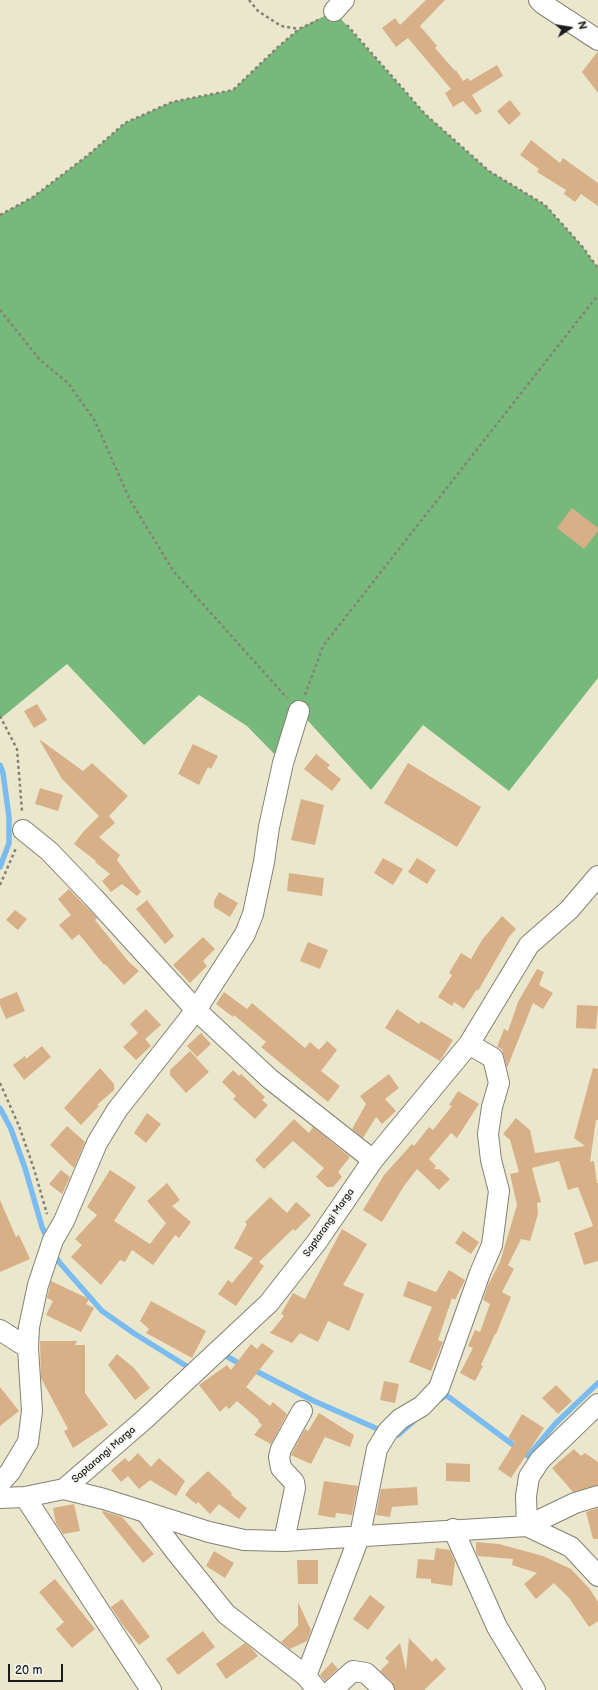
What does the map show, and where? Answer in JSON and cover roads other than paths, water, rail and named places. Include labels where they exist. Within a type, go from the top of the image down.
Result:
[{"type":"street","points":[[539,0],[598,40]]},
{"type":"street","points":[[0,1482],[10,1472],[28,1442],[32,1411],[28,1348],[29,1327],[36,1292],[52,1243],[64,1221],[98,1143],[117,1110],[196,1010],[245,934],[253,914],[264,862],[269,827],[284,763],[299,711]]},
{"type":"street","points":[[23,830],[49,851],[196,1010],[270,1079],[373,1160]]},
{"type":"street","name":"Saptarangi Marga","points":[[0,1498],[25,1497],[64,1489],[146,1418],[268,1303],[316,1243],[373,1160],[469,1044],[529,945],[569,910],[598,876]]},
{"type":"street","points":[[147,1514],[226,1614],[312,1683],[360,1535],[378,1449],[388,1431],[400,1419],[422,1406],[439,1388],[480,1273],[492,1245],[499,1191],[491,1160],[488,1134],[492,1107],[499,1083],[493,1058],[469,1044]]},
{"type":"street","points":[[0,1330],[28,1348]]},
{"type":"street","points":[[527,1526],[526,1496],[529,1476],[540,1460],[598,1404]]},
{"type":"street","points":[[284,1541],[295,1488],[294,1482],[281,1468],[279,1457],[281,1449],[302,1411]]},
{"type":"street","points":[[64,1489],[104,1498],[147,1514],[209,1532],[244,1540],[284,1541],[360,1535],[405,1534],[453,1529],[527,1526],[575,1503],[598,1496]]},
{"type":"street","points":[[25,1497],[152,1690]]},
{"type":"street","points":[[527,1526],[571,1547],[598,1576]]},
{"type":"street","points":[[453,1529],[497,1627],[535,1690]]},
{"type":"street","points":[[332,1690],[353,1671],[366,1673],[384,1690]]},
{"type":"waterway","points":[[0,765],[3,773],[9,817],[9,843],[0,867]]},
{"type":"waterway","points":[[0,1108],[11,1129],[25,1168],[42,1227],[48,1240]]},
{"type":"waterway","points":[[54,1253],[59,1262],[102,1311],[135,1334],[188,1367]]},
{"type":"waterway","points":[[226,1356],[242,1365]]},
{"type":"waterway","points":[[252,1369],[314,1401],[380,1430]]},
{"type":"waterway","points":[[441,1399],[446,1395],[528,1456],[556,1423],[598,1383]]},
{"type":"waterway","points":[[398,1435],[414,1421]]}]
